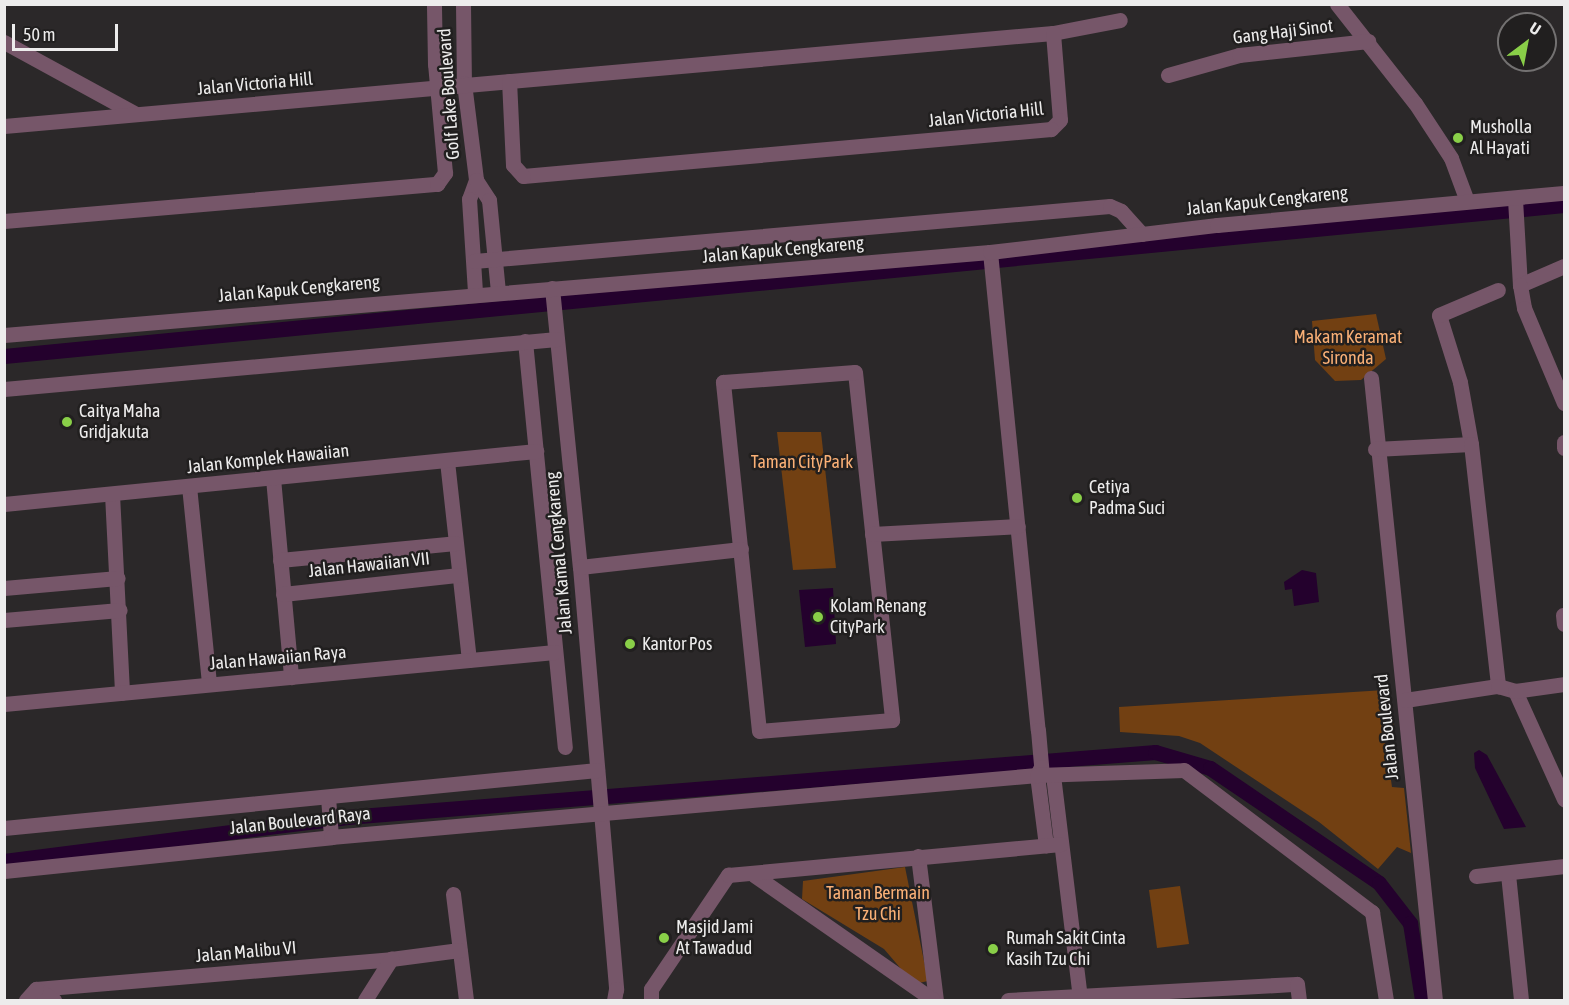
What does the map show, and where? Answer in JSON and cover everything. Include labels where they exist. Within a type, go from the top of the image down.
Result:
[{"type":"street","points":[[4,221],[437,184],[445,173],[437,88],[434,4]]},
{"type":"street","name":"Golf Lake Boulevard","points":[[463,4],[464,84],[476,180],[489,200],[498,292]]},
{"type":"street","points":[[1337,4],[1368,41],[1451,158],[1467,201]]},
{"type":"street","points":[[1053,33],[1120,20]]},
{"type":"street","name":"Jalan Victoria Hill","points":[[4,126],[464,84],[1053,33],[1060,120],[1051,129],[523,176],[513,165],[509,81]]},
{"type":"street","name":"Gang Haji Sinot","points":[[1168,75],[1239,55],[1368,41]]},
{"type":"street","points":[[4,42],[136,114]]},
{"type":"street","name":"Golf Lake Boulevard","points":[[476,180],[469,199],[476,293]]},
{"type":"street","name":"Jalan Kapuk Cengkareng","points":[[4,335],[476,293],[552,291],[991,254],[1142,234],[1467,201],[1516,208],[1564,194]]},
{"type":"street","points":[[474,261],[1110,206],[1121,211],[1142,234]]},
{"type":"street","points":[[1516,208],[1524,308],[1564,403]]},
{"type":"street","points":[[991,254],[1039,741],[1080,999]]},
{"type":"street","points":[[1521,285],[1564,266]]},
{"type":"street","points":[[1498,290],[1439,315],[1460,382],[1471,444],[1498,686]]},
{"type":"street","name":"Jalan Kamal Cengkareng","points":[[552,291],[580,567],[616,989],[614,1000]]},
{"type":"street","points":[[4,389],[557,339]]},
{"type":"street","points":[[525,342],[565,747]]},
{"type":"street","points":[[855,372],[892,720],[759,731],[741,549],[723,382],[855,372]]},
{"type":"street","name":"Jalan Boulevard","points":[[1371,378],[1375,449],[1405,700],[1435,1000]]},
{"type":"street","points":[[1564,442],[1564,448]]},
{"type":"street","points":[[1375,449],[1471,444]]},
{"type":"street","name":"Jalan Komplek Hawaiian","points":[[4,504],[536,451]]},
{"type":"street","points":[[447,461],[469,660]]},
{"type":"street","points":[[273,478],[291,677]]},
{"type":"street","points":[[189,486],[209,684]]},
{"type":"street","points":[[112,494],[120,609],[122,693]]},
{"type":"street","points":[[872,534],[1018,526]]},
{"type":"street","points":[[280,560],[455,543]]},
{"type":"street","points":[[580,567],[741,549]]},
{"type":"street","name":"Jalan Hawaiian VII","points":[[283,594],[459,575]]},
{"type":"street","points":[[4,588],[118,578]]},
{"type":"street","points":[[4,620],[120,609]]},
{"type":"street","name":"Jalan Hawaiian Raya","points":[[4,704],[555,652]]},
{"type":"street","points":[[1405,700],[1498,686],[1515,691],[1564,684]]},
{"type":"street","points":[[1515,691],[1564,799]]},
{"type":"street","points":[[599,810],[1043,770],[1190,772],[1374,914],[1386,1000]]},
{"type":"street","name":"Jalan Boulevard Raya","points":[[4,828],[597,775]]},
{"type":"street","points":[[328,799],[330,834]]},
{"type":"street","name":"Jalan Boulevard Raya","points":[[4,871],[330,834],[599,810]]},
{"type":"street","points":[[651,1000],[651,989],[723,879],[730,875],[754,875],[918,856],[1054,844]]},
{"type":"street","points":[[918,856],[935,1000]]},
{"type":"street","points":[[1476,876],[1564,866]]},
{"type":"street","points":[[1508,874],[1521,1000]]},
{"type":"street","points":[[754,875],[935,1000]]},
{"type":"street","points":[[453,894],[466,1000]]},
{"type":"street","name":"Jalan Malibu VI","points":[[31,995],[391,959],[459,950]]},
{"type":"street","points":[[365,1000],[391,959]]},
{"type":"street","points":[[1008,1000],[1152,997],[1297,984],[1299,1000]]},
{"type":"street","points":[[31,995],[54,1000]]},
{"type":"green space","name":"Makam Keramat Sironda","points":[[1376,314],[1386,359],[1361,380],[1335,381],[1315,360],[1312,321]]},
{"type":"green space","name":"Taman CityPark","points":[[777,432],[821,432],[836,568],[793,570]]},
{"type":"green space","points":[[1385,690],[1395,730],[1385,738],[1392,787],[1404,788],[1411,853],[1397,847],[1378,869],[1319,822],[1200,743],[1179,736],[1120,732],[1119,707]]},
{"type":"green space","name":"Taman Bermain Tzu Chi","points":[[905,867],[928,981],[914,984],[884,949],[802,899],[803,881]]},
{"type":"green space","points":[[1180,886],[1189,944],[1157,948],[1149,890]]},
{"type":"shaded area","points":[[1302,570],[1316,573],[1319,602],[1294,606],[1292,589],[1285,590],[1284,582]]},
{"type":"shaded area","name":"Kolam Renang CityPark","points":[[833,588],[836,644],[805,647],[799,590]]},
{"type":"shaded area","points":[[1479,750],[1487,755],[1526,827],[1504,829],[1475,768],[1474,753]]},
{"type":"waterway","points":[[4,356],[1564,205]]},
{"type":"waterway","points":[[4,861],[347,817],[1155,752],[1210,768],[1379,883],[1410,923],[1422,1000]]},
{"type":"place","name":"Musholla Al Hayati","points":[[1458,138]]},
{"type":"place","name":"Caitya Maha Gridjakuta","points":[[67,422]]},
{"type":"place","name":"Cetiya Padma Suci","points":[[1077,498]]},
{"type":"place","name":"Kolam Renang CityPark","points":[[818,617]]},
{"type":"place","name":"Kantor Pos","points":[[630,644]]},
{"type":"place","name":"Masjid Jami At Tawadud","points":[[664,938]]},
{"type":"place","name":"Rumah Sakit Cinta Kasih Tzu Chi","points":[[993,949]]}]
